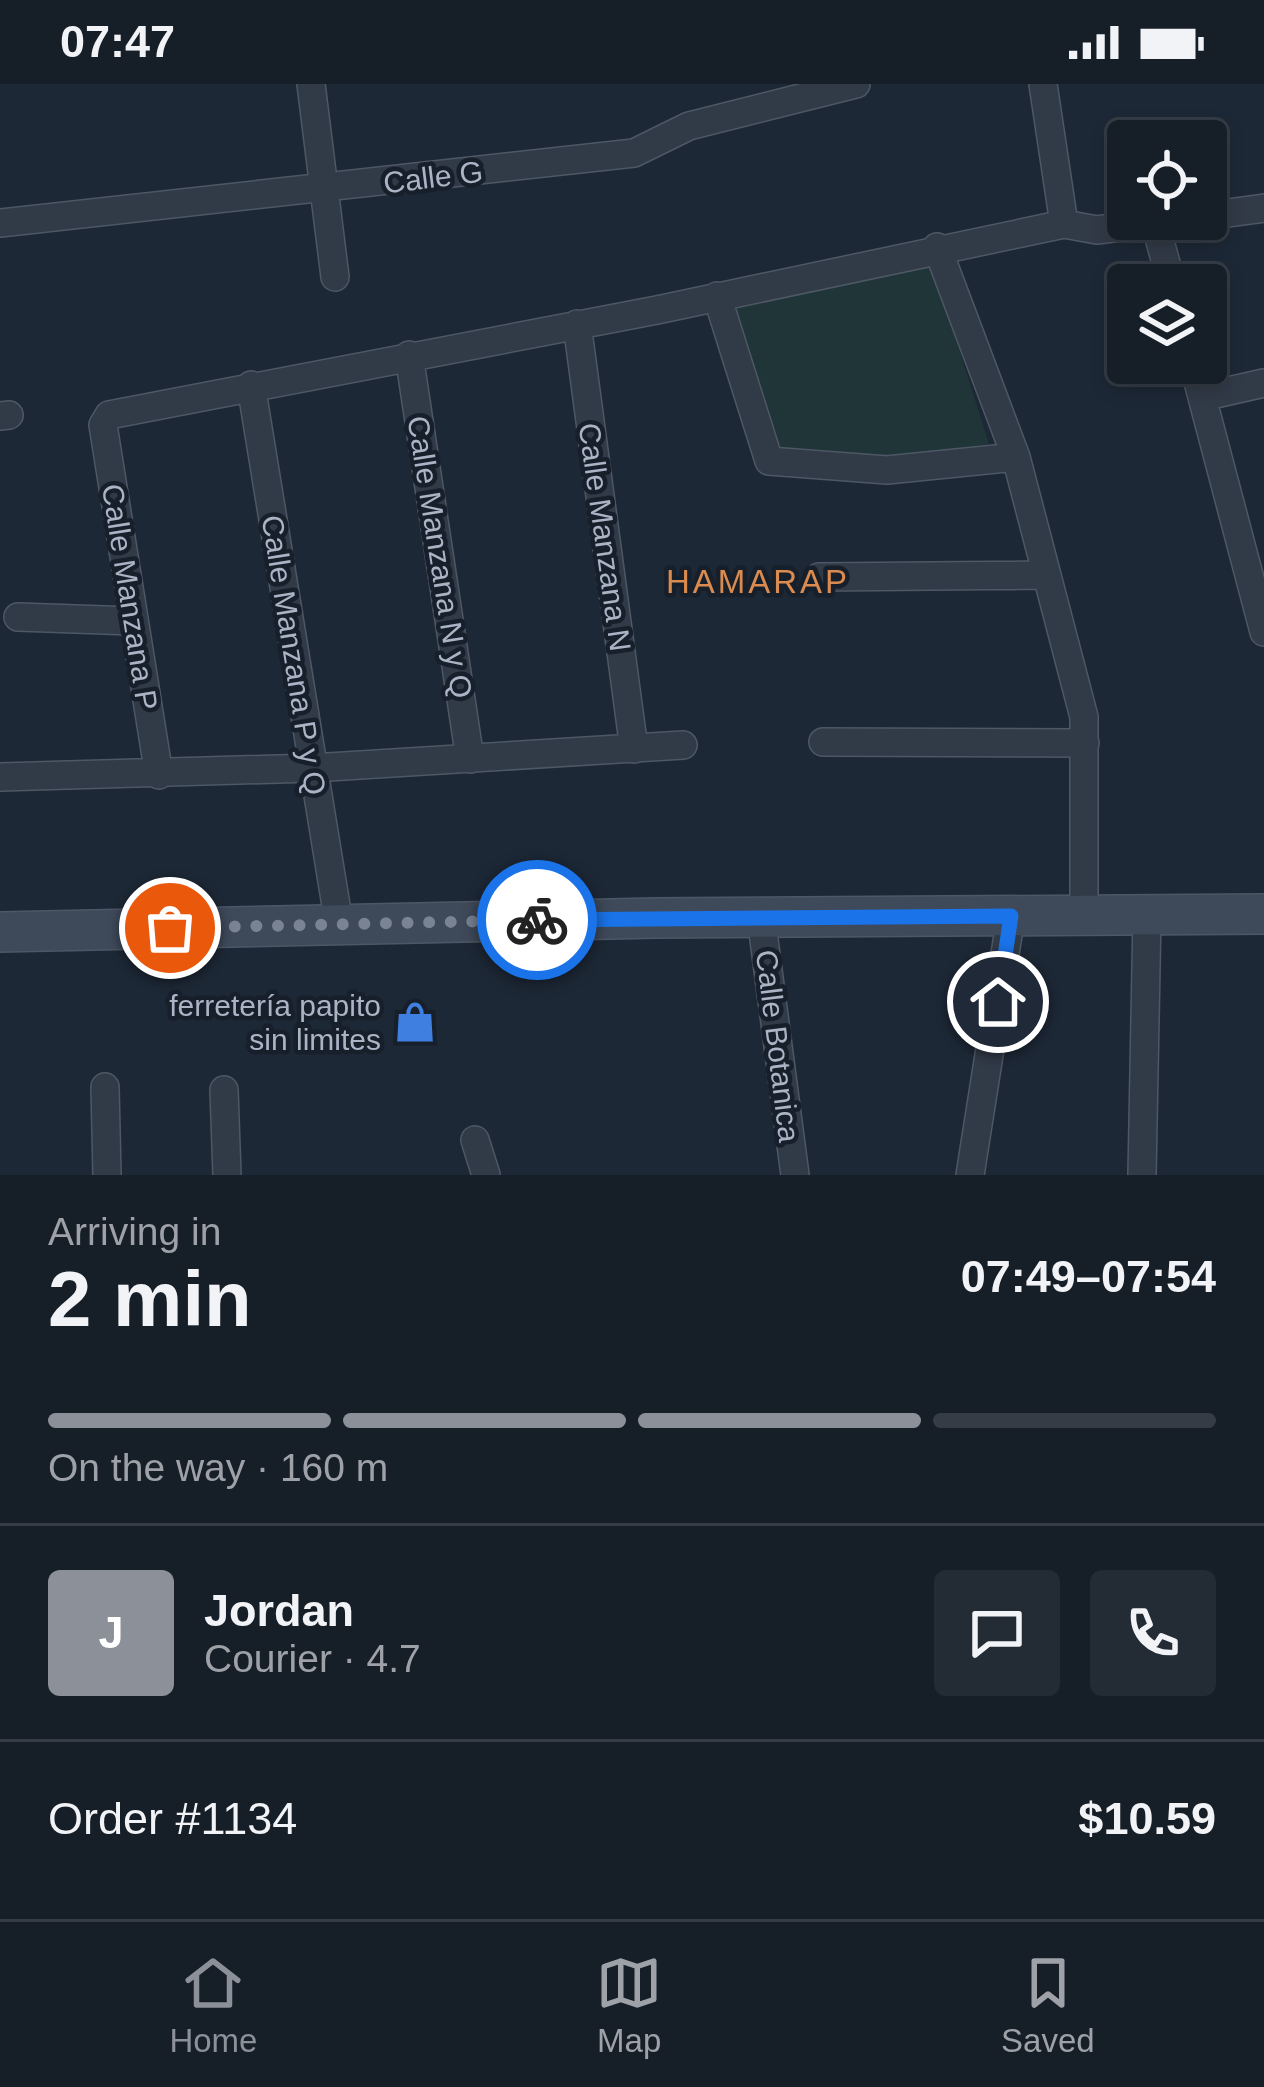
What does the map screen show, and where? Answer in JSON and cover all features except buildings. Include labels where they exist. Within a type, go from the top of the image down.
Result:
[{"type":"street","points":[[311,84],[335,277]]},
{"type":"street","name":"Calle G","points":[[0,224],[634,153],[689,126],[856,84]]},
{"type":"street","points":[[1043,84],[1064,224]]},
{"type":"street","points":[[1227,213],[1264,208]]},
{"type":"street","points":[[250,385],[577,324],[1064,224],[1107,229]]},
{"type":"street","points":[[938,247],[1016,458],[1084,717],[1084,915]]},
{"type":"street","points":[[717,296],[769,461],[886,470],[1016,458]]},
{"type":"street","name":"Calle Manzana N","points":[[577,324],[634,749]]},
{"type":"street","name":"Calle Manzana N y Q","points":[[409,355],[470,759]]},
{"type":"street","points":[[1202,397],[1264,383]]},
{"type":"street","points":[[1198,384],[1256,571],[1264,632]]},
{"type":"street","name":"Calle Manzana P","points":[[159,776],[105,418],[250,385]]},
{"type":"street","name":"Calle Manzana P y Q","points":[[250,385],[339,924]]},
{"type":"street","points":[[819,577],[1046,575]]},
{"type":"street","points":[[17,617],[134,620]]},
{"type":"street","points":[[823,742],[1085,743]]},
{"type":"street","points":[[0,777],[159,776],[683,745]]},
{"type":"street","points":[[0,932],[761,917],[1264,914]]},
{"type":"street","points":[[1142,1175],[1147,915]]},
{"type":"street","points":[[970,1175],[1011,916]]},
{"type":"street","name":"Calle Botanica","points":[[761,917],[795,1175]]},
{"type":"street","points":[[105,1087],[107,1175]]},
{"type":"street","points":[[224,1090],[227,1175]]},
{"type":"street","points":[[475,1140],[486,1175]]},
{"type":"green space","points":[[931,260],[989,444],[886,460],[782,455],[734,308]]},
{"type":"way so far","points":[[170,928],[537,920]]},
{"type":"place","name":"ferretería papito sin limites","points":[[415,1022]]},
{"type":"district","name":"HAMARAP","points":[[758,581]]},
{"type":"route","points":[[537,920],[1011,916],[998,1002]]}]
